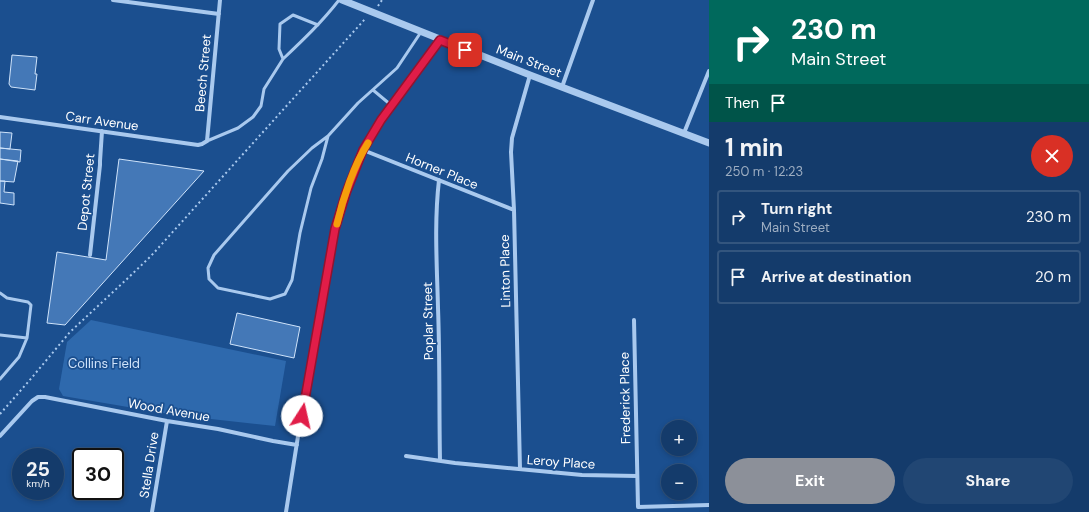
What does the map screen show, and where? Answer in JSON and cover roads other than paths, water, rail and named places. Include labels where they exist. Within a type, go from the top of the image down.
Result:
[{"type":"street","points":[[113,0],[144,2],[219,14]]},
{"type":"street","name":"Beech Street","points":[[208,141],[220,0]]},
{"type":"street","name":"Main Street","points":[[342,0],[440,40],[709,143]]},
{"type":"street","points":[[562,86],[593,0]]},
{"type":"street","points":[[286,512],[335,229],[346,193],[363,150],[391,105],[440,40]]},
{"type":"street","points":[[684,133],[709,72]]},
{"type":"street","name":"Linton Place","points":[[520,470],[514,210],[511,152],[512,138],[530,75]]},
{"type":"street","name":"Carr Avenue","points":[[0,117],[198,145],[208,141]]},
{"type":"street","name":"Depot Street","points":[[90,255],[100,172],[102,131]]},
{"type":"street","name":"Horner Place","points":[[363,150],[514,210]]},
{"type":"street","name":"Poplar Street","points":[[439,180],[436,225],[440,461]]},
{"type":"street","name":"Frederick Place","points":[[634,320],[637,476]]},
{"type":"street","name":"Wood Avenue","points":[[0,436],[32,401],[38,397],[44,397],[167,421],[218,429],[273,441],[297,444]]},
{"type":"street","name":"Stella Drive","points":[[152,512],[167,421]]},
{"type":"street","name":"Leroy Place","points":[[406,456],[520,470],[582,475],[637,476]]},
{"type":"street","points":[[637,476],[638,507],[709,505]]},
{"type":"lane","points":[[208,141],[238,128],[253,117],[261,106],[264,89],[283,60],[318,25],[339,0]]},
{"type":"lane","points":[[283,60],[279,49],[280,24],[293,14],[318,25]]},
{"type":"lane","points":[[328,136],[322,159],[311,188],[300,233],[292,280],[286,294],[270,299],[218,288],[209,279],[208,268],[214,255],[288,171],[312,148],[328,136],[358,103],[397,68],[421,32]]},
{"type":"lane","points":[[373,90],[391,105]]},
{"type":"lane","points":[[0,293],[7,298],[28,302],[31,305],[27,338],[19,357],[0,379]]},
{"type":"lane","points":[[0,335],[27,338]]},
{"type":"park label","name":"Collins Field","points":[[104,363]]}]
